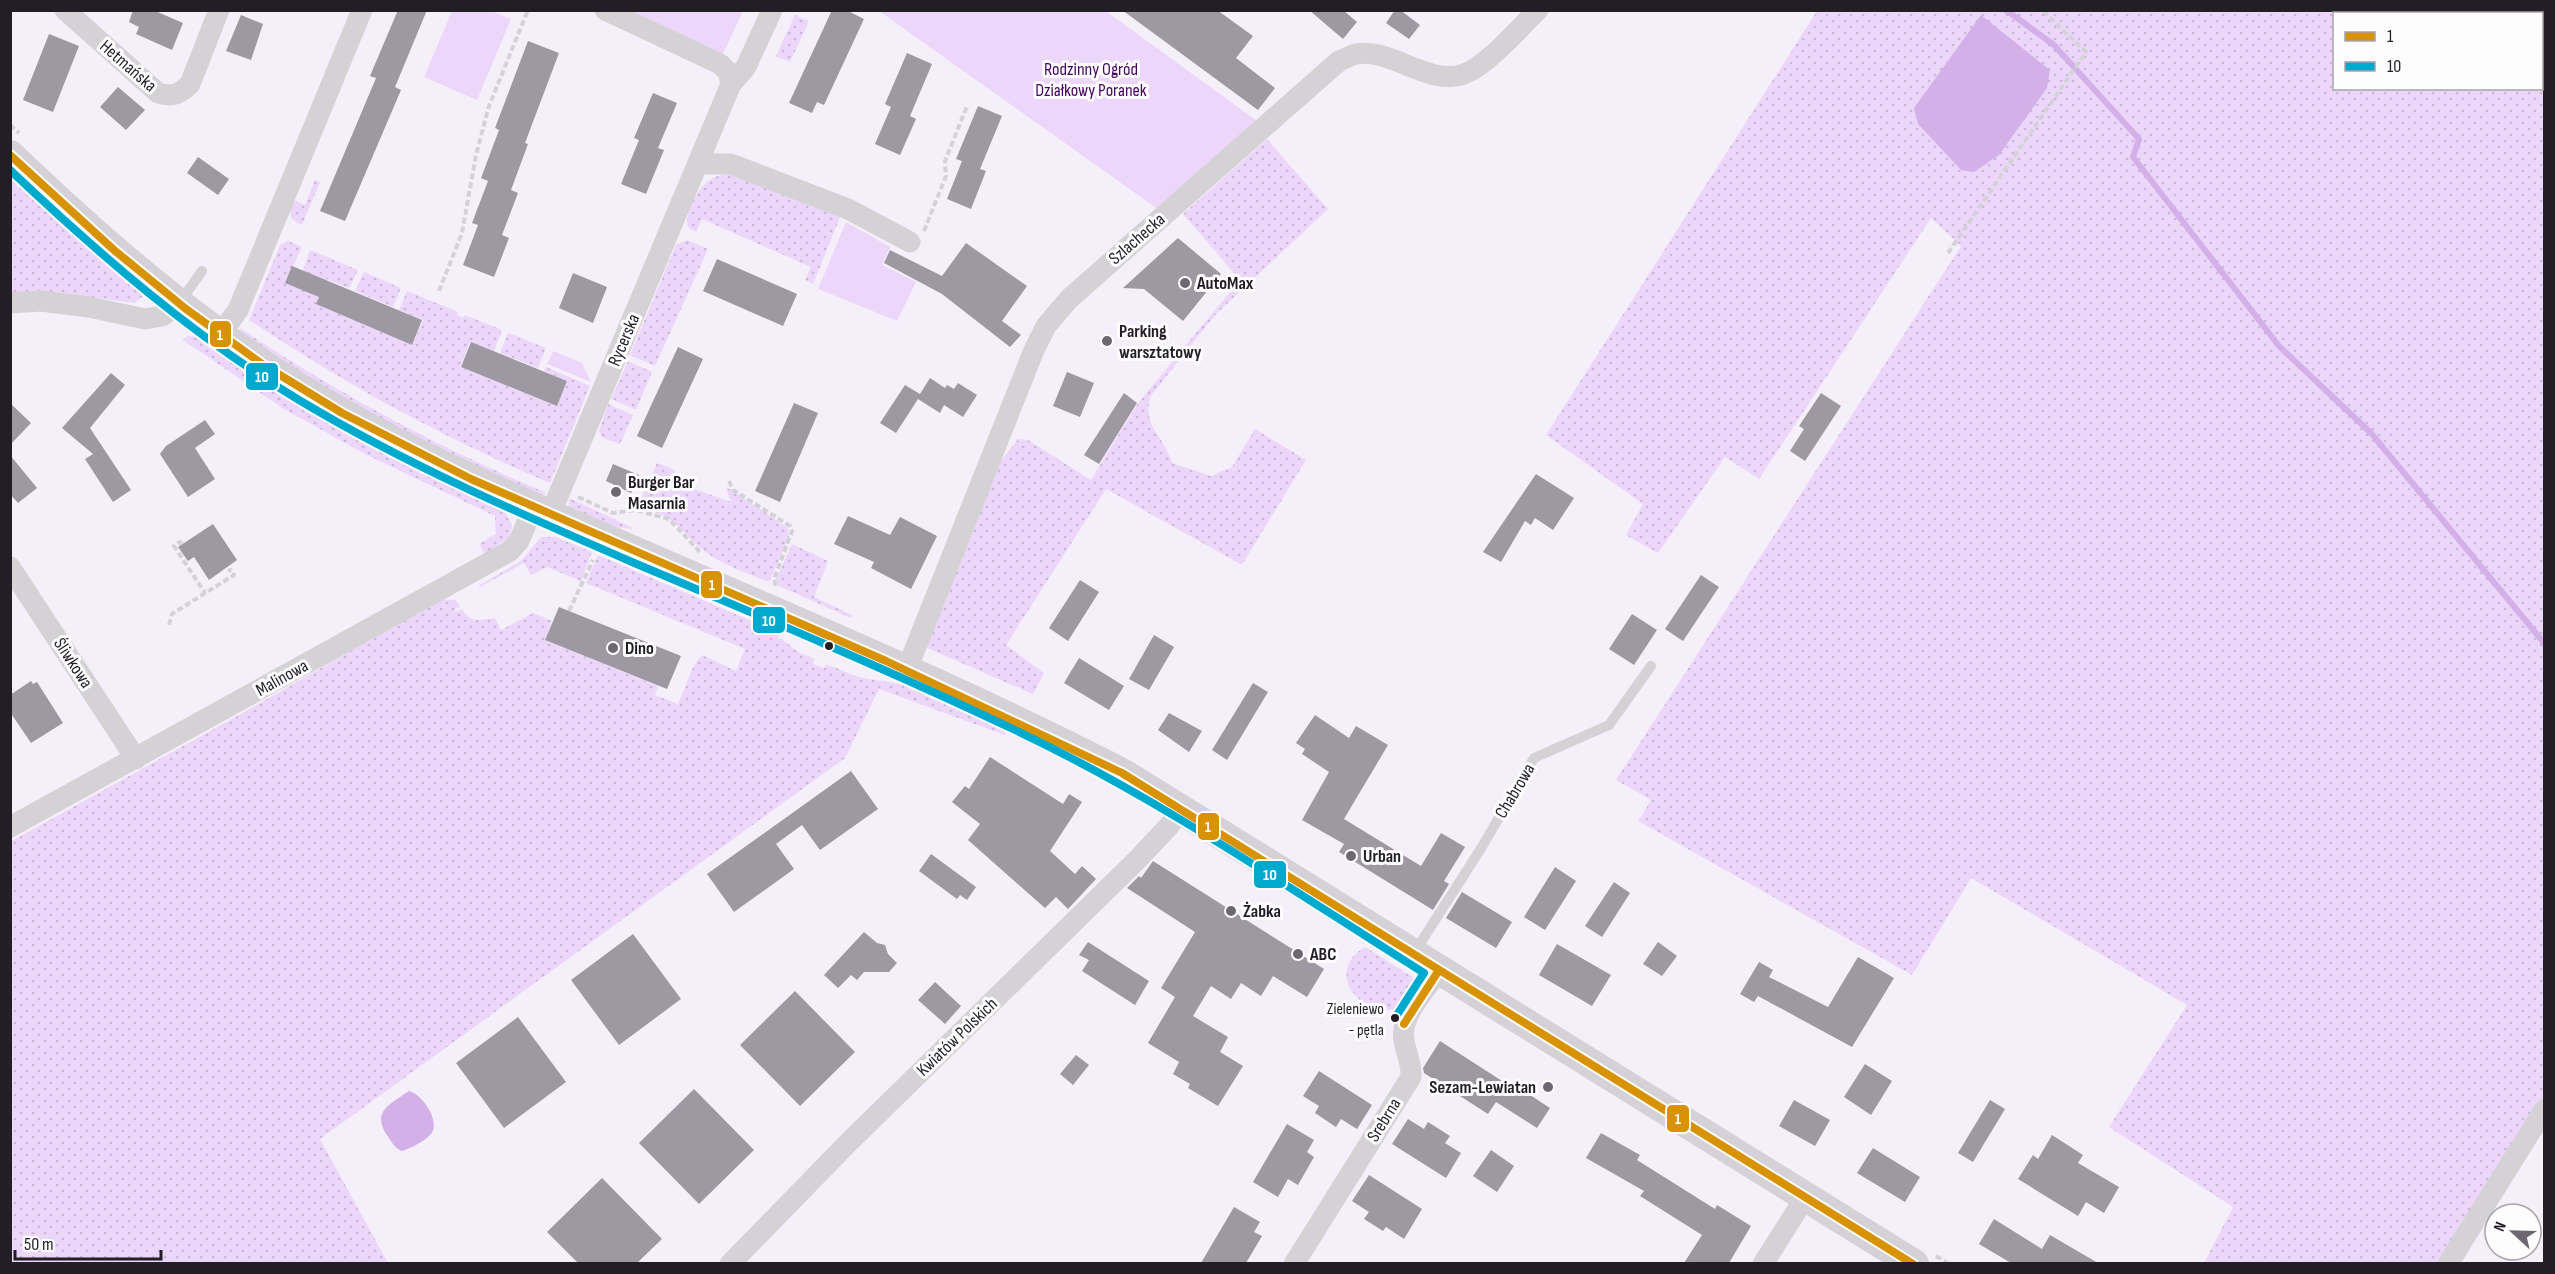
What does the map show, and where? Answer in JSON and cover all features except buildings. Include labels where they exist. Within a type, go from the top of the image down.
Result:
[{"type":"street","name":"Hetmańska","points":[[65,10],[158,93],[170,96],[181,93],[190,84],[219,10]]},
{"type":"street","points":[[220,335],[238,310],[362,10]]},
{"type":"street","points":[[605,10],[720,64],[728,72],[731,84]]},
{"type":"street","name":"Rycerska","points":[[551,506],[731,84],[746,67],[772,10]]},
{"type":"street","name":"Szlachecka","points":[[907,669],[1034,350],[1046,326],[1069,299],[1339,61],[1357,54],[1371,54],[1441,76],[1464,74],[1482,62],[1538,10]]},
{"type":"street","points":[[10,156],[108,246],[178,305],[299,388],[363,425],[551,506],[1027,724],[1122,773],[1914,1263]]},
{"type":"street","points":[[698,164],[731,164],[848,209],[910,242]]},
{"type":"street","points":[[10,303],[41,301],[89,307],[145,319],[162,316],[178,305]]},
{"type":"street","name":"Malinowa","points":[[10,827],[510,551],[551,506]]},
{"type":"street","name":"Śliwkowa","points":[[10,567],[136,759]]},
{"type":"street","name":"Kwiatów Polskich","points":[[730,1263],[848,1143],[1137,860],[1169,826],[1181,809]]},
{"type":"street","name":"Srebrna","points":[[1294,1263],[1411,1077],[1412,1064],[1403,1039],[1404,1024],[1439,970]]},
{"type":"street","points":[[2448,1263],[2544,1110]]},
{"type":"street","points":[[1763,1263],[1806,1196]]},
{"type":"lane","points":[[178,305],[202,271]]},
{"type":"lane","name":"Chabrowa","points":[[1413,954],[1480,850],[1534,758],[1609,725],[1651,666]]},
{"type":"path","points":[[440,291],[458,246],[489,106],[528,10]]},
{"type":"path","points":[[1948,253],[2086,52],[2042,10]]},
{"type":"path","points":[[910,242],[919,239],[926,227],[946,176],[945,161],[967,106]]},
{"type":"path","points":[[729,481],[733,490],[790,526],[792,531],[774,579],[778,592]]},
{"type":"path","points":[[551,506],[613,513],[636,510],[669,519],[702,554]]},
{"type":"path","points":[[182,544],[180,542],[174,546],[205,593]]},
{"type":"path","points":[[569,611],[596,550]]},
{"type":"path","points":[[169,626],[171,614],[234,575],[231,570],[228,571]]},
{"type":"green space","points":[[452,11],[491,11],[511,19],[477,100],[424,77]]},
{"type":"green space","points":[[629,11],[743,11],[723,54]]},
{"type":"green space","name":"Rodzinny Ogród Działkowy Poranek","points":[[879,11],[1106,11],[1257,121],[1159,210]]},
{"type":"green space","points":[[1817,11],[2544,11],[2544,1098],[2437,1263],[2204,1263],[2233,1207],[2109,1127],[2187,1005],[1971,878],[1912,975],[1638,821],[1651,800],[1616,780],[1961,246],[1931,218],[1759,479],[1725,457],[1658,553],[1626,535],[1643,504],[1546,435]]},
{"type":"green space","points":[[795,15],[809,21],[790,62],[776,56]]},
{"type":"green space","points":[[1267,139],[1328,209],[1215,315],[1150,397],[1149,408],[1152,425],[1172,463],[1211,476],[1232,467],[1255,429],[1306,460],[1242,565],[1106,489],[1006,645],[1044,673],[1033,694],[925,647],[1000,462],[1018,439],[1028,440],[1091,480],[1138,403],[1240,280],[1183,214]]},
{"type":"green space","points":[[728,174],[841,215],[813,284],[805,280],[811,267],[702,219],[696,232],[688,227],[690,208],[701,188],[712,179]]},
{"type":"green space","points":[[11,180],[146,294],[134,303],[89,297],[11,295]]},
{"type":"green space","points":[[315,180],[320,182],[302,225],[292,218],[291,205],[293,200],[305,205]]},
{"type":"green space","points":[[846,222],[890,247],[882,265],[916,282],[897,321],[818,289]]},
{"type":"green space","points":[[687,240],[708,249],[655,366],[630,355],[676,245]]},
{"type":"green space","points":[[288,241],[302,247],[285,283],[297,288],[310,250],[358,270],[349,288],[326,279],[316,304],[412,345],[423,320],[399,310],[407,291],[458,312],[457,315],[463,318],[465,315],[502,330],[494,351],[470,342],[460,367],[557,406],[567,381],[544,371],[546,367],[590,386],[550,483],[471,448],[395,409],[321,366],[249,320],[280,245]]},
{"type":"green space","points":[[364,272],[401,288],[393,307],[355,291]]},
{"type":"green space","points":[[240,328],[314,375],[389,418],[547,493],[541,495],[367,417],[240,331]]},
{"type":"green space","points":[[508,333],[546,348],[538,368],[500,353]]},
{"type":"green space","points":[[187,336],[204,338],[504,510],[512,525],[510,537],[485,554],[479,544],[496,534],[495,516],[365,454],[284,409],[183,340]]},
{"type":"green space","points":[[553,351],[582,363],[591,382],[547,364]]},
{"type":"green space","points":[[628,361],[652,372],[636,410],[611,399]]},
{"type":"green space","points":[[608,404],[633,415],[620,444],[603,438],[599,431]]},
{"type":"green space","points":[[657,463],[673,469],[680,484],[731,502],[726,488],[730,489],[788,528],[789,538],[769,582],[710,555],[661,514],[637,507]]},
{"type":"green space","points":[[569,498],[633,528],[606,526],[569,507]]},
{"type":"green space","points":[[541,537],[556,537],[592,552],[581,581],[547,567],[531,575],[524,563],[478,588],[521,561]]},
{"type":"green space","points":[[792,544],[828,561],[814,597],[852,615],[851,618],[779,586],[776,579]]},
{"type":"green space","points":[[598,555],[768,628],[798,652],[815,659],[813,664],[824,668],[826,664],[858,677],[899,684],[1007,732],[1005,735],[879,689],[845,758],[320,1139],[388,1263],[11,1263],[10,842],[239,715],[441,599],[456,600],[460,607],[454,610],[455,612],[462,609],[472,619],[495,618],[501,630],[533,613],[552,621],[545,640],[658,686],[655,695],[678,704],[694,665],[702,655],[736,671],[745,649],[586,583]]},
{"type":"green space","points":[[1365,947],[1416,979],[1407,999],[1394,1009],[1378,1009],[1364,1003],[1352,991],[1347,977],[1350,961]]},
{"type":"shaded area","points":[[1981,15],[2050,70],[2047,88],[1999,155],[1974,172],[1961,170],[1918,124],[1914,108]]},
{"type":"shaded area","points":[[409,1091],[424,1102],[434,1122],[431,1134],[402,1151],[394,1146],[381,1122],[384,1110]]},
{"type":"waterway","points":[[2006,10],[2054,45],[2139,139],[2133,157],[2279,346],[2371,433],[2544,643]]},
{"type":"transit line","name":"1","points":[[10,155],[114,250],[186,309],[262,364],[342,413],[471,479],[886,661],[1122,773],[1913,1264]]},
{"type":"transit line","name":"10","points":[[10,170],[78,233],[185,322],[260,375],[340,424],[423,468],[509,508],[875,666],[1015,730],[1121,785],[1223,846],[1424,973],[1395,1018]]},
{"type":"transit line","name":"1","points":[[1404,1024],[1439,970]]},
{"type":"place","name":"AutoMax","points":[[1185,283]]},
{"type":"place","name":"Parking warsztatowy","points":[[1107,341]]},
{"type":"place","name":"Burger Bar Masarnia","points":[[616,492]]},
{"type":"place","name":"Dino","points":[[613,648]]},
{"type":"place","name":"Urban","points":[[1351,856]]},
{"type":"place","name":"Żabka","points":[[1231,911]]},
{"type":"place","name":"ABC","points":[[1298,954]]},
{"type":"place","name":"Zieleniewo - pętla","points":[[1395,1018]]},
{"type":"place","name":"Sezam-Lewiatan","points":[[1548,1087]]}]
